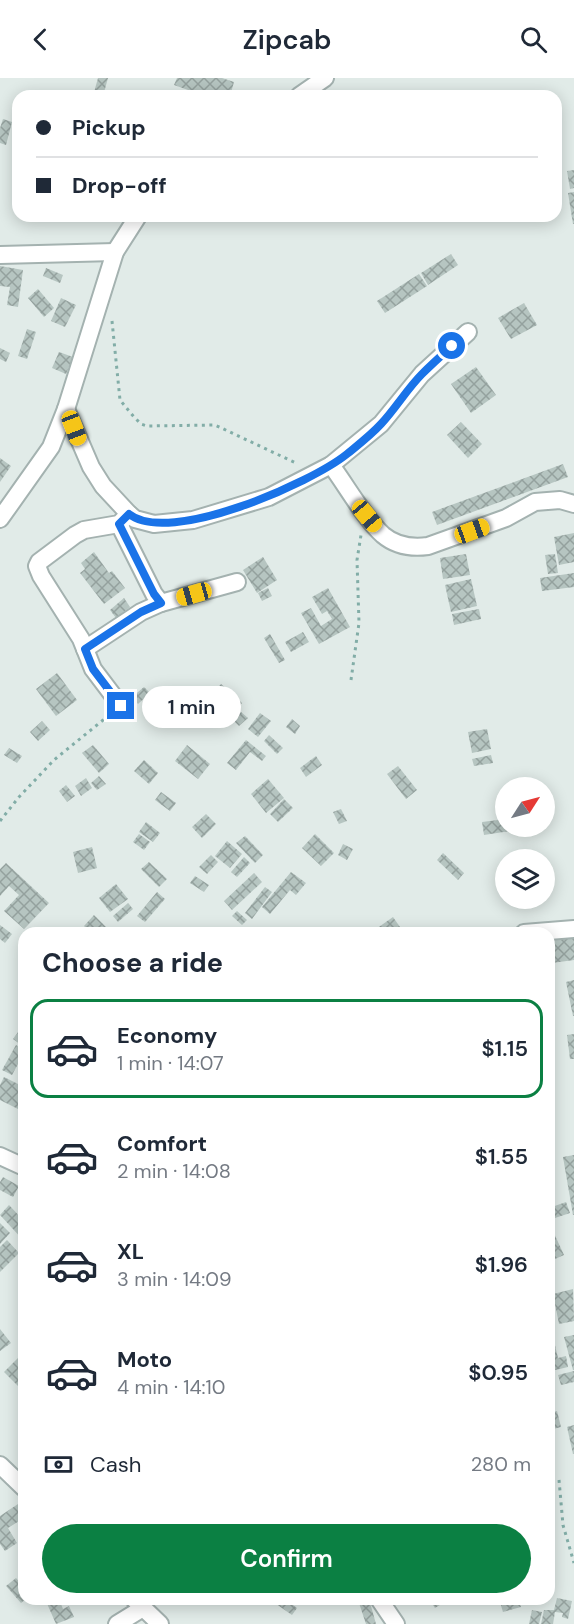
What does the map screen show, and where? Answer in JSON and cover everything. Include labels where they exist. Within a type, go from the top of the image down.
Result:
[{"type":"street","points":[[307,90],[324,78]]},
{"type":"street","points":[[0,519],[51,447],[66,410],[115,252],[134,222]]},
{"type":"street","points":[[0,255],[115,252]]},
{"type":"street","points":[[121,706],[93,669],[81,639],[41,576],[38,564],[75,535],[90,529],[124,519],[135,519],[154,524],[193,520],[269,497],[324,469],[381,424],[422,374],[468,332]]},
{"type":"street","points":[[66,410],[91,467],[124,519],[154,594],[161,603]]},
{"type":"street","points":[[324,469],[383,535],[399,544],[417,548],[506,518],[536,502],[547,499],[574,504]]},
{"type":"street","points":[[85,649],[141,612],[161,603],[237,582]]},
{"type":"street","points":[[555,931],[574,929]]},
{"type":"street","points":[[0,1156],[18,1164]]},
{"type":"street","points":[[0,1465],[18,1482]]},
{"type":"street","points":[[117,1624],[137,1605]]},
{"type":"street","points":[[141,1605],[160,1624]]},
{"type":"street","points":[[383,1605],[396,1624]]},
{"type":"path","points":[[111,317],[120,400],[141,424],[147,426],[215,425],[324,469]]},
{"type":"path","points":[[351,680],[359,622],[357,560],[367,516]]},
{"type":"path","points":[[0,821],[54,760],[121,706]]},
{"type":"path","points":[[559,1480],[563,1525],[574,1563]]},
{"type":"building","points":[[98,78],[108,78],[105,90],[95,90]]},
{"type":"building","points":[[177,78],[222,78],[234,82],[232,90],[188,90],[174,85]]},
{"type":"building","points":[[3,119],[12,122],[6,145],[0,143],[0,128]]},
{"type":"building","points":[[574,170],[574,188],[570,189],[567,171]]},
{"type":"building","points":[[574,192],[574,224],[573,224],[568,193]]},
{"type":"building","points":[[451,254],[458,265],[428,285],[421,273]]},
{"type":"building","points":[[0,266],[23,270],[18,307],[7,305],[10,287],[0,286]]},
{"type":"building","points":[[46,268],[63,275],[60,283],[43,276]]},
{"type":"building","points":[[419,274],[427,286],[385,313],[377,301]]},
{"type":"building","points":[[38,289],[54,308],[44,317],[28,298]]},
{"type":"building","points":[[61,298],[76,305],[65,327],[51,321]]},
{"type":"building","points":[[524,303],[537,325],[511,339],[498,318]]},
{"type":"building","points":[[27,329],[36,332],[27,359],[18,356]]},
{"type":"building","points":[[0,348],[10,353],[6,362],[0,359]]},
{"type":"building","points":[[59,352],[73,357],[66,374],[52,368]]},
{"type":"building","points":[[476,367],[496,395],[471,413],[451,384]]},
{"type":"building","points":[[461,422],[482,444],[468,458],[447,435]]},
{"type":"building","points":[[0,458],[11,466],[0,482]]},
{"type":"building","points":[[563,464],[568,477],[437,525],[432,512]]},
{"type":"building","points":[[574,533],[574,562],[559,565],[554,537]]},
{"type":"building","points":[[94,552],[109,573],[112,571],[125,588],[104,604],[80,573],[85,569],[81,563]]},
{"type":"building","points":[[466,554],[470,575],[443,579],[440,558]]},
{"type":"building","points":[[555,554],[558,573],[548,574],[545,555]]},
{"type":"building","points":[[263,557],[277,580],[257,593],[243,570]]},
{"type":"building","points":[[574,573],[574,587],[542,591],[540,578]]},
{"type":"building","points":[[471,579],[477,606],[451,612],[445,585]]},
{"type":"building","points":[[268,588],[272,596],[262,601],[258,593]]},
{"type":"building","points":[[328,588],[350,627],[319,644],[301,613],[311,608],[321,626],[332,619],[327,611],[322,614],[312,597]]},
{"type":"building","points":[[124,598],[130,607],[116,618],[110,610]]},
{"type":"building","points":[[479,609],[481,619],[454,625],[452,614]]},
{"type":"building","points":[[303,632],[309,642],[291,652],[285,642]]},
{"type":"building","points":[[270,634],[285,660],[279,663],[264,638]]},
{"type":"building","points":[[57,673],[77,700],[56,716],[36,689]]},
{"type":"building","points":[[221,684],[227,689],[218,700],[212,694]]},
{"type":"building","points":[[144,687],[150,693],[138,704],[132,697]]},
{"type":"building","points":[[229,691],[242,703],[236,710],[223,699]]},
{"type":"building","points":[[159,704],[164,710],[152,720],[147,714]]},
{"type":"building","points":[[241,712],[248,718],[239,726],[233,720]]},
{"type":"building","points":[[260,713],[271,721],[258,737],[248,729]]},
{"type":"building","points":[[292,719],[300,726],[295,734],[286,727]]},
{"type":"building","points":[[42,721],[50,730],[38,741],[30,732]]},
{"type":"building","points":[[487,729],[491,749],[472,753],[468,732]]},
{"type":"building","points":[[269,735],[283,748],[277,754],[264,741]]},
{"type":"building","points":[[246,740],[266,756],[262,761],[250,752],[236,770],[227,763]]},
{"type":"building","points":[[93,745],[109,764],[99,773],[82,753]]},
{"type":"building","points":[[187,745],[210,764],[198,779],[175,761]]},
{"type":"building","points":[[9,748],[22,756],[17,763],[4,755]]},
{"type":"building","points":[[491,755],[493,763],[474,766],[472,759]]},
{"type":"building","points":[[316,756],[322,765],[306,777],[300,768]]},
{"type":"building","points":[[144,760],[158,773],[149,784],[134,771]]},
{"type":"building","points":[[398,766],[417,790],[406,799],[387,774]]},
{"type":"building","points":[[99,776],[106,784],[97,790],[91,783]]},
{"type":"building","points":[[86,778],[92,788],[81,796],[75,786]]},
{"type":"building","points":[[268,779],[284,798],[266,813],[251,794]]},
{"type":"building","points":[[66,785],[75,796],[67,802],[59,791]]},
{"type":"building","points":[[161,792],[176,803],[170,811],[155,800]]},
{"type":"building","points":[[284,799],[293,808],[278,822],[270,814]]},
{"type":"building","points":[[341,809],[347,821],[339,824],[333,812]]},
{"type":"building","points":[[206,814],[216,824],[202,838],[192,827]]},
{"type":"building","points":[[495,820],[495,833],[484,835],[482,822]]},
{"type":"building","points":[[146,822],[160,833],[153,842],[139,832]]},
{"type":"building","points":[[139,834],[150,842],[144,850],[133,842]]},
{"type":"building","points":[[315,834],[334,853],[321,866],[302,848]]},
{"type":"building","points":[[245,836],[263,855],[255,863],[236,843]]},
{"type":"building","points":[[227,841],[242,854],[230,868],[215,856]]},
{"type":"building","points":[[343,844],[353,849],[347,860],[338,855]]},
{"type":"building","points":[[92,847],[97,868],[78,873],[73,852]]},
{"type":"building","points":[[443,853],[464,873],[458,880],[437,860]]},
{"type":"building","points":[[211,855],[218,862],[207,874],[199,867]]},
{"type":"building","points":[[244,857],[250,863],[237,877],[231,872]]},
{"type":"building","points":[[149,862],[167,879],[159,887],[141,869]]},
{"type":"building","points":[[6,863],[49,903],[26,927],[22,927],[4,911],[19,895],[9,886],[0,896],[0,869]]},
{"type":"building","points":[[291,872],[306,883],[296,895],[290,890],[270,914],[262,907]]},
{"type":"building","points":[[254,873],[262,882],[232,910],[224,901]]},
{"type":"building","points":[[195,876],[209,885],[204,892],[190,883]]},
{"type":"building","points":[[116,884],[128,899],[110,912],[99,898]]},
{"type":"building","points":[[265,887],[272,892],[252,919],[245,913]]},
{"type":"building","points":[[157,892],[165,899],[145,922],[137,916]]},
{"type":"building","points":[[128,903],[133,909],[118,922],[113,916]]},
{"type":"building","points":[[237,911],[247,920],[242,925],[232,916]]},
{"type":"building","points":[[94,915],[106,927],[85,927]]},
{"type":"building","points":[[393,917],[400,927],[379,927]]},
{"type":"building","points":[[0,925],[12,934],[5,943],[0,939]]},
{"type":"building","points":[[574,937],[574,960],[555,963],[555,939]]},
{"type":"building","points":[[574,980],[574,1016],[573,1016],[566,982]]},
{"type":"building","points":[[18,1032],[18,1043],[13,1039]]},
{"type":"building","points":[[574,1034],[574,1059],[570,1059],[567,1035]]},
{"type":"building","points":[[16,1045],[18,1046],[18,1064],[12,1075],[2,1070]]},
{"type":"building","points":[[4,1077],[18,1084],[18,1109],[0,1100],[0,1085]]},
{"type":"building","points":[[574,1155],[574,1215],[573,1215],[563,1157]]},
{"type":"building","points":[[3,1177],[18,1185],[13,1197],[0,1190]]},
{"type":"building","points":[[566,1202],[570,1213],[555,1218],[555,1206]]},
{"type":"building","points":[[9,1205],[18,1215],[18,1234],[0,1215]]},
{"type":"building","points":[[0,1223],[10,1233],[0,1244]]},
{"type":"building","points":[[555,1236],[564,1255],[555,1259]]},
{"type":"building","points":[[7,1240],[18,1254],[0,1272],[0,1247]]},
{"type":"building","points":[[573,1289],[574,1321],[559,1324],[555,1294]]},
{"type":"building","points":[[0,1329],[11,1343],[0,1351]]},
{"type":"building","points":[[574,1335],[574,1370],[573,1370],[564,1337]]},
{"type":"building","points":[[555,1345],[558,1358],[566,1356],[568,1367],[555,1370]]},
{"type":"building","points":[[18,1358],[18,1386],[4,1372]]},
{"type":"building","points":[[574,1371],[574,1382],[561,1385],[558,1375]]},
{"type":"building","points":[[557,1411],[561,1427],[555,1428],[555,1412]]},
{"type":"building","points":[[574,1425],[574,1454],[573,1454],[567,1427]]},
{"type":"building","points":[[18,1504],[18,1522],[8,1528],[17,1543],[5,1551],[0,1544],[0,1516]]},
{"type":"building","points":[[16,1578],[18,1580],[18,1600],[6,1586]]},
{"type":"building","points":[[557,1598],[572,1601],[568,1619],[562,1617],[563,1613],[555,1612],[553,1624],[541,1624],[544,1610],[554,1610]]},
{"type":"building","points":[[48,1605],[61,1605],[63,1609],[69,1606],[74,1617],[56,1624]]},
{"type":"building","points":[[278,1605],[293,1605],[297,1608],[292,1615]]},
{"type":"building","points":[[360,1605],[371,1605],[376,1624],[366,1624]]},
{"type":"building","points":[[501,1605],[520,1605],[521,1607],[503,1612]]},
{"type":"building","points":[[532,1610],[542,1612],[539,1624],[529,1624]]},
{"type":"route","points":[[121,706],[93,669],[85,649],[141,612],[161,603],[154,594],[119,524],[129,514],[135,519],[154,524],[193,520],[269,497],[331,465],[381,424],[422,374],[452,346]]}]
